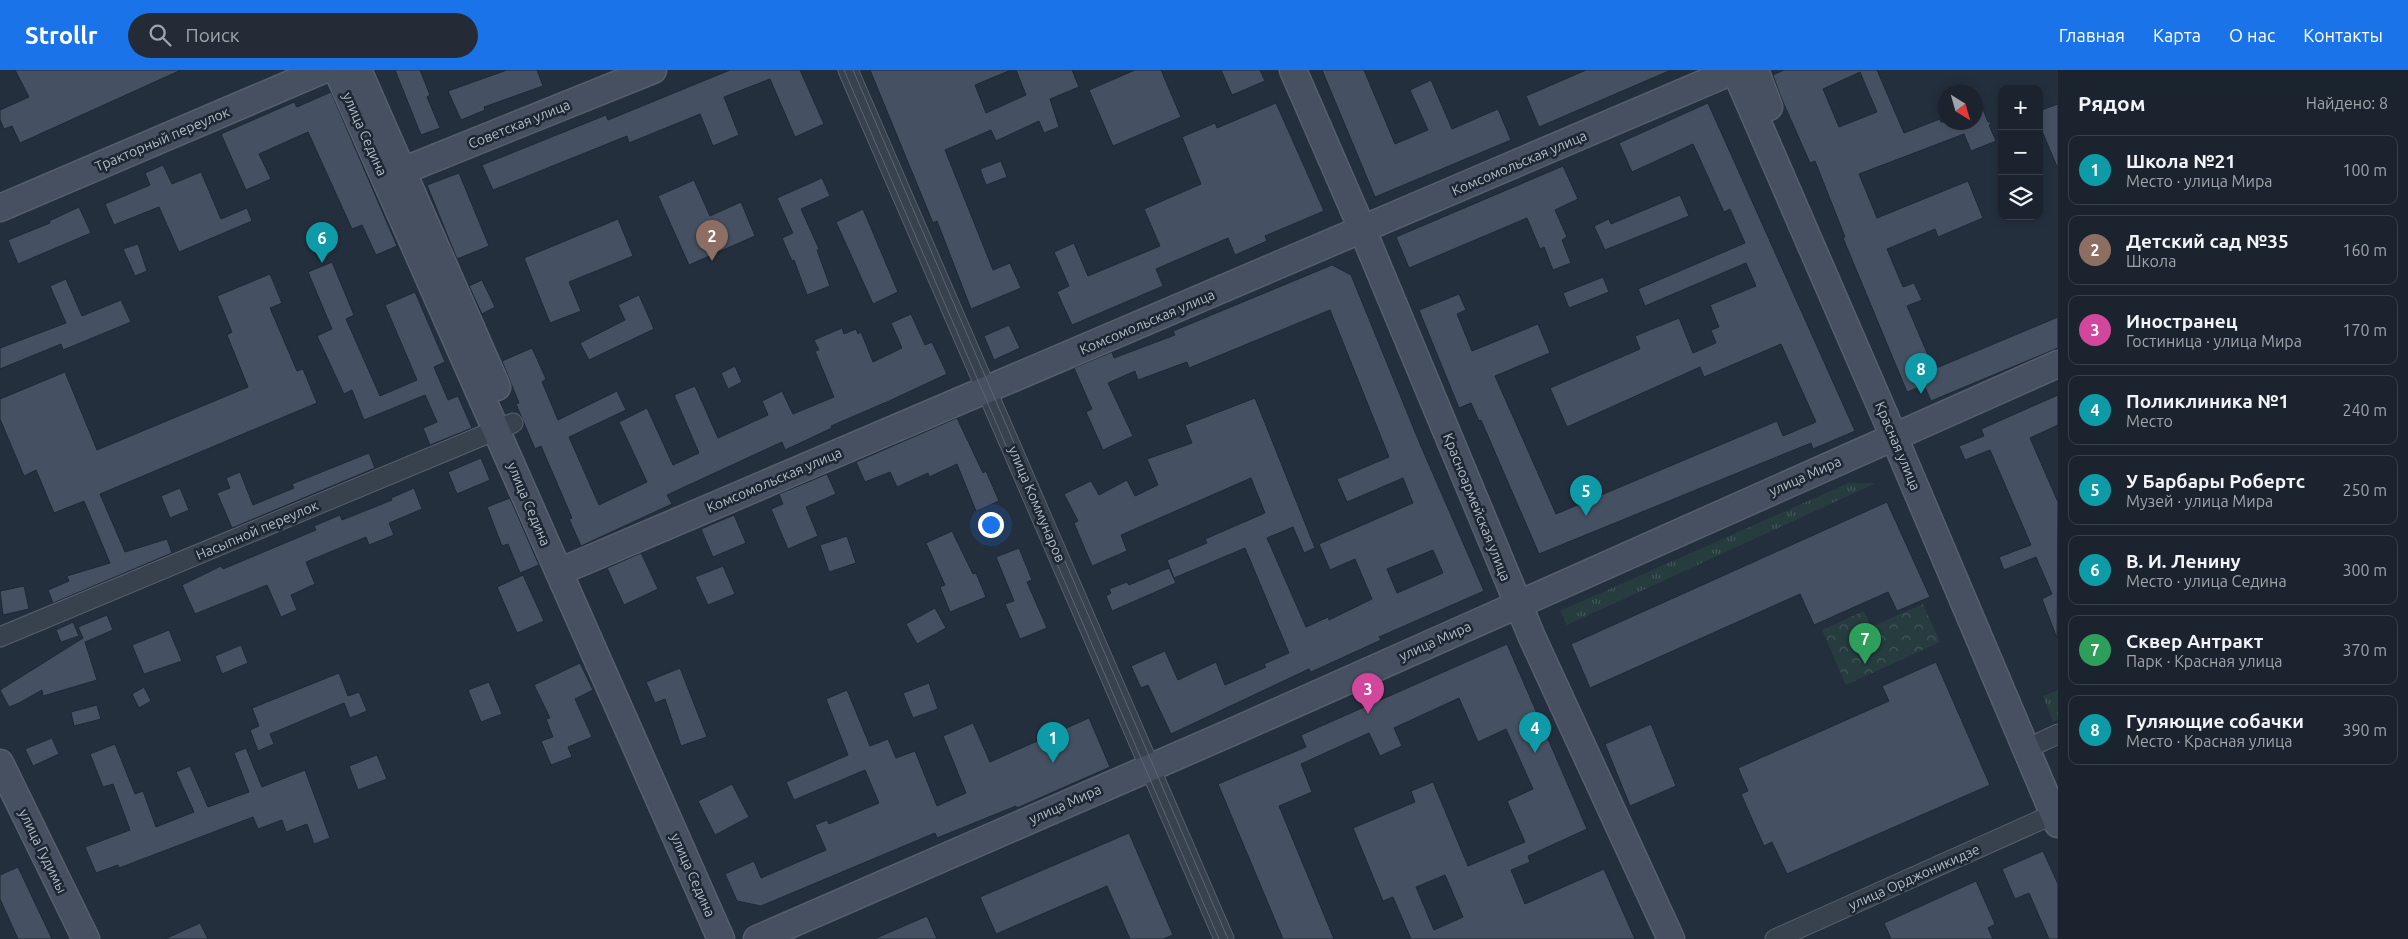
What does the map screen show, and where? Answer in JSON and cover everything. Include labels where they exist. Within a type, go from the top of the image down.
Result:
[{"type":"street","name":"Тракторный переулок","points":[[0,208],[323,70]]},
{"type":"street","name":"улица Седина","points":[[337,70],[393,175]]},
{"type":"street","name":"улица Седина","points":[[358,70],[393,175],[403,225],[505,426],[721,939]]},
{"type":"street","name":"Советская улица","points":[[393,175],[653,70]]},
{"type":"street","name":"улица Коммунаров","points":[[848,70],[1224,939]]},
{"type":"street","name":"Красноармейская улица","points":[[1293,70],[1363,230],[1520,609],[1671,939]]},
{"type":"street","name":"Комсомольская улица","points":[[566,569],[1735,70]]},
{"type":"street","name":"Красная улица","points":[[1735,70],[1903,438],[2050,738],[2058,783]]},
{"type":"street","name":"Красная улица","points":[[1755,70],[2056,819]]},
{"type":"street","name":"улица Мира","points":[[789,939],[1153,772],[1903,438],[2058,364]]},
{"type":"street","name":"улица Мира","points":[[1903,438],[2058,375]]},
{"type":"street","name":"Насыпной переулок","points":[[0,638],[505,426]]},
{"type":"street","name":"улица Седина","points":[[566,569],[738,939]]},
{"type":"street","name":"улица Гудимы","points":[[0,763],[86,939]]},
{"type":"street","name":"улица Мира","points":[[757,939],[1153,772]]},
{"type":"street","name":"улица Орджоникидзе","points":[[1775,939],[2056,819]]},
{"type":"green space","points":[[1849,483],[1876,483],[1567,625],[1560,611]]},
{"type":"green space","points":[[1923,604],[1940,642],[1846,685],[1822,630],[1864,611],[1871,627]]},
{"type":"green space","points":[[2058,690],[2058,720],[2053,722],[2043,696]]},
{"type":"building","points":[[15,70],[181,70],[20,143],[12,126],[4,129],[0,120],[0,110],[29,97]]},
{"type":"building","points":[[395,70],[420,70],[430,95],[427,97],[440,128],[421,135]]},
{"type":"building","points":[[507,70],[537,70],[543,86],[484,107],[485,110],[461,120],[448,91]]},
{"type":"building","points":[[730,70],[800,70],[824,124],[795,137],[770,79],[724,97],[739,135],[713,146],[700,114],[629,143],[627,136],[493,190],[482,165],[606,115],[608,120]]},
{"type":"building","points":[[870,70],[1011,70],[975,85],[986,113],[1026,95],[1016,70],[1072,70],[1079,87],[1050,99],[1059,127],[1044,133],[1039,121],[996,141],[991,130],[945,150],[993,270],[1010,263],[1021,288],[971,309],[937,221],[933,223]]},
{"type":"building","points":[[1135,70],[1161,70],[1181,117],[1113,146],[1089,90]]},
{"type":"building","points":[[1221,70],[1260,70],[1265,81],[1232,95]]},
{"type":"building","points":[[1322,70],[1364,70],[1395,144],[1428,130],[1410,90],[1431,80],[1452,129],[1498,109],[1511,140],[1375,197]]},
{"type":"building","points":[[1586,70],[1671,70],[1539,127],[1526,96]]},
{"type":"building","points":[[1784,70],[1877,70],[1904,133],[1938,120],[1938,130],[1983,130],[1983,110],[1988,122],[1992,122],[1989,125],[1996,141],[1971,151],[1964,134],[1859,174],[1877,218],[1968,181],[1983,218],[1938,237],[1935,229],[1887,249],[1903,287],[1914,283],[1922,300],[1907,306],[1934,369],[2058,317],[2058,348],[1931,401],[1924,385],[1907,392],[1843,238],[1845,237],[1815,161],[1810,163],[1773,75]],"holes":[[[1860,72],[1877,112],[1839,127],[1823,89]]]},
{"type":"building","points":[[331,92],[397,246],[376,255],[362,225],[352,229],[308,132],[259,154],[271,179],[246,190],[221,134],[294,102],[297,107]]},
{"type":"building","points":[[1276,103],[1324,211],[1265,236],[1267,241],[1235,255],[1228,238],[1156,269],[1163,286],[1072,325],[1057,292],[1069,286],[1054,252],[1074,243],[1088,276],[1160,246],[1144,209],[1201,184],[1182,137],[1215,123],[1217,128]]},
{"type":"building","points":[[1708,103],[1855,431],[1813,449],[1811,443],[1539,554],[1481,420],[1479,421],[1471,403],[1459,408],[1419,310],[1459,294],[1466,310],[1457,314],[1472,351],[1538,324],[1550,353],[1495,376],[1556,514],[1777,421],[1783,436],[1816,422],[1781,344],[1704,377],[1700,367],[1567,427],[1550,388],[1640,349],[1635,336],[1679,318],[1693,353],[1716,343],[1711,330],[1719,327],[1710,305],[1756,286],[1746,263],[1645,306],[1638,289],[1745,243],[1730,209],[1724,212],[1693,144],[1632,172],[1619,143]]},
{"type":"building","points":[[2058,104],[2058,169],[2043,133],[2043,110]]},
{"type":"building","points":[[1001,161],[1007,177],[986,185],[980,169]]},
{"type":"building","points":[[163,165],[172,184],[201,172],[221,219],[247,208],[252,221],[179,252],[159,207],[114,225],[105,204],[150,185],[145,173]]},
{"type":"building","points":[[1563,166],[1578,199],[1555,210],[1567,237],[1562,240],[1571,263],[1553,270],[1544,247],[1540,249],[1527,218],[1409,268],[1396,237]]},
{"type":"building","points":[[459,173],[489,246],[457,259],[427,185]]},
{"type":"building","points":[[822,178],[830,196],[801,209],[819,249],[817,250],[830,286],[807,295],[794,260],[792,261],[782,238],[793,233],[777,198]]},
{"type":"building","points":[[694,180],[710,216],[741,202],[755,236],[689,265],[658,196]]},
{"type":"building","points":[[1680,195],[1689,216],[1605,250],[1594,226],[1609,219],[1611,224]]},
{"type":"building","points":[[79,207],[91,233],[18,264],[8,240],[50,223],[49,221]]},
{"type":"building","points":[[863,209],[898,292],[873,304],[836,222]]},
{"type":"building","points":[[618,219],[633,256],[569,282],[581,311],[550,323],[524,258]]},
{"type":"building","points":[[138,244],[147,271],[135,276],[123,249]]},
{"type":"building","points":[[332,262],[354,315],[346,319],[380,396],[417,380],[385,305],[415,292],[445,362],[434,367],[448,400],[458,396],[472,428],[430,445],[423,428],[437,422],[425,395],[364,420],[352,390],[344,394],[317,336],[332,329],[308,272]]},
{"type":"building","points":[[1332,265],[1351,275],[1420,444],[1484,591],[1379,637],[1381,640],[1311,672],[1309,669],[1171,734],[1148,685],[1141,688],[1131,666],[1165,651],[1178,680],[1216,662],[1225,685],[1266,667],[1264,664],[1289,653],[1245,548],[1174,578],[1167,560],[1207,543],[1205,539],[1265,513],[1251,478],[1121,535],[1127,551],[1092,566],[1074,523],[1078,521],[1064,494],[1091,481],[1099,495],[1127,480],[1135,496],[1158,485],[1147,459],[1192,443],[1185,425],[1255,398],[1315,548],[1304,553],[1293,527],[1267,538],[1306,627],[1328,617],[1329,620],[1372,599],[1355,559],[1330,570],[1319,544],[1413,503],[1403,478],[1347,502],[1337,479],[1389,457],[1330,310],[1189,368],[1187,362],[1138,380],[1135,371],[1108,383],[1133,436],[1103,450],[1086,412],[1092,409],[1074,368],[1112,352],[1114,358],[1175,335],[1173,331]],"holes":[[[1433,550],[1443,573],[1397,593],[1387,569]]]},
{"type":"building","points":[[270,274],[282,303],[270,308],[297,371],[303,369],[317,403],[100,494],[125,552],[167,539],[172,553],[53,603],[48,590],[69,581],[67,576],[110,563],[84,501],[54,513],[36,470],[24,476],[0,419],[0,399],[65,372],[97,450],[248,387],[227,335],[232,332],[217,296]]},
{"type":"building","points":[[1603,277],[1609,292],[1569,308],[1563,293]]},
{"type":"building","points":[[66,279],[82,316],[121,300],[131,322],[63,350],[61,344],[0,369],[0,348],[66,323],[50,286]]},
{"type":"building","points":[[482,280],[495,307],[482,314],[469,286]]},
{"type":"building","points":[[639,295],[654,329],[589,360],[580,343],[625,320],[618,305]]},
{"type":"building","points":[[911,314],[925,345],[932,342],[947,374],[831,426],[832,428],[785,450],[782,442],[667,495],[672,504],[581,546],[569,519],[572,518],[541,446],[535,449],[516,404],[519,403],[502,361],[532,348],[546,379],[542,382],[558,420],[617,391],[626,410],[569,437],[599,505],[647,482],[619,422],[647,408],[673,465],[699,453],[674,395],[695,386],[718,438],[768,415],[762,401],[782,391],[793,414],[834,397],[815,351],[819,350],[814,340],[842,328],[844,334],[856,329],[858,334],[861,332],[873,362],[902,348],[891,323]]},
{"type":"building","points":[[1009,325],[1020,348],[994,360],[984,336]]},
{"type":"building","points":[[735,366],[742,382],[728,389],[721,373]]},
{"type":"building","points":[[2058,395],[2058,425],[2030,438],[2058,502],[2057,638],[2042,599],[2052,594],[2036,557],[2004,570],[1999,557],[2031,545],[1990,450],[1965,460],[1959,446],[1984,436],[1981,429]]},
{"type":"building","points":[[957,418],[983,473],[986,471],[999,501],[976,511],[957,464],[929,477],[928,473],[897,487],[890,472],[865,482],[856,462]]},
{"type":"building","points":[[369,453],[375,468],[232,528],[217,493],[230,488],[226,478],[240,472],[253,505],[294,488],[292,484]]},
{"type":"building","points":[[481,458],[490,480],[457,494],[448,472]]},
{"type":"building","points":[[827,474],[836,494],[806,507],[818,536],[788,549],[771,509],[783,504],[779,494]]},
{"type":"building","points":[[180,488],[189,510],[170,518],[161,496]]},
{"type":"building","points":[[414,488],[422,509],[389,523],[394,535],[369,545],[366,537],[306,562],[315,584],[291,595],[297,610],[281,617],[267,585],[195,614],[182,585],[221,566],[223,569],[316,530],[314,526],[340,515],[342,520],[392,500],[391,498]]},
{"type":"building","points":[[510,498],[539,565],[520,573],[508,544],[502,546],[487,507]]},
{"type":"building","points":[[1887,502],[1930,597],[1897,611],[1888,592],[1814,625],[1800,594],[1590,688],[1571,644]]},
{"type":"building","points":[[734,515],[746,543],[713,557],[701,529]]},
{"type":"building","points":[[952,531],[973,574],[976,573],[986,597],[950,612],[940,587],[945,585],[926,543]]},
{"type":"building","points":[[847,536],[856,563],[829,572],[820,545]]},
{"type":"building","points":[[1019,548],[1032,580],[1027,582],[1047,628],[1020,639],[1005,604],[1014,601],[996,557]]},
{"type":"building","points":[[641,553],[658,589],[624,605],[607,568]]},
{"type":"building","points":[[723,566],[735,594],[708,605],[695,577]]},
{"type":"building","points":[[1169,568],[1176,583],[1112,611],[1106,596],[1111,593],[1109,589],[1127,582],[1129,585]]},
{"type":"building","points":[[523,575],[544,621],[517,633],[497,587]]},
{"type":"building","points":[[24,586],[29,609],[3,615],[0,591]]},
{"type":"building","points":[[935,608],[946,628],[917,644],[906,624]]},
{"type":"building","points":[[107,615],[113,630],[85,642],[97,680],[43,696],[42,690],[9,707],[0,690],[83,638],[78,627]]},
{"type":"building","points":[[73,622],[79,636],[61,642],[56,630]]},
{"type":"building","points":[[169,630],[182,661],[144,674],[132,645]]},
{"type":"building","points":[[1507,644],[1587,829],[1528,856],[1530,862],[1511,870],[1525,904],[1604,869],[1635,939],[1411,939],[1393,897],[1383,901],[1353,828],[1415,802],[1411,791],[1433,782],[1468,866],[1525,842],[1507,801],[1533,789],[1506,729],[1478,742],[1459,698],[1394,728],[1402,746],[1380,756],[1369,733],[1301,764],[1312,792],[1279,806],[1334,939],[1283,939],[1218,784],[1306,747],[1301,735]],"holes":[[[1445,875],[1463,917],[1434,930],[1416,887]]]},
{"type":"building","points":[[241,645],[248,663],[222,674],[215,656]]},
{"type":"building","points":[[1936,662],[1990,785],[1787,874],[1772,842],[1764,846],[1741,794],[1748,791],[1738,768],[1889,701],[1882,686]]},
{"type":"building","points":[[580,663],[593,690],[575,699],[592,737],[568,747],[572,757],[551,765],[541,741],[553,737],[546,719],[550,718],[534,685]]},
{"type":"building","points":[[680,668],[707,737],[681,746],[665,699],[655,703],[646,682]]},
{"type":"building","points":[[339,673],[348,696],[359,692],[367,711],[350,718],[344,703],[270,734],[274,744],[258,751],[250,730],[259,726],[252,708]]},
{"type":"building","points":[[489,682],[502,714],[481,722],[468,690]]},
{"type":"building","points":[[929,683],[938,709],[913,718],[903,693]]},
{"type":"building","points":[[144,687],[151,701],[139,708],[132,694]]},
{"type":"building","points":[[847,690],[870,746],[888,739],[896,758],[915,751],[937,806],[966,793],[943,736],[973,723],[990,762],[1089,718],[1110,767],[1017,808],[1016,806],[937,838],[935,833],[761,906],[737,901],[725,874],[754,861],[761,878],[826,850],[815,825],[827,820],[829,824],[879,803],[865,770],[794,800],[786,782],[848,755],[826,699]]},
{"type":"building","points":[[97,705],[101,719],[74,726],[71,712]]},
{"type":"building","points":[[1651,724],[1676,786],[1630,806],[1605,744]]},
{"type":"building","points":[[52,738],[59,754],[33,766],[25,749]]},
{"type":"building","points":[[115,744],[135,794],[143,791],[156,827],[194,812],[176,772],[190,766],[208,807],[249,792],[234,753],[246,748],[262,787],[305,770],[330,838],[314,844],[307,824],[286,832],[282,820],[258,829],[253,817],[119,868],[118,865],[96,873],[85,847],[130,830],[113,784],[103,787],[90,754]]},
{"type":"building","points":[[377,755],[387,779],[358,790],[349,766]]},
{"type":"building","points":[[732,784],[749,817],[715,835],[698,801]]},
{"type":"building","points":[[1129,833],[1173,935],[1163,939],[1130,939],[1107,886],[996,934],[980,897]]},
{"type":"building","points":[[2043,851],[2058,884],[2058,939],[2049,939],[2029,893],[2015,899],[2002,869]]},
{"type":"building","points":[[18,867],[52,939],[18,939],[0,899],[0,875]]},
{"type":"building","points":[[1976,881],[1995,924],[1988,928],[1993,939],[1891,939],[1884,923]]},
{"type":"building","points":[[927,916],[937,939],[874,939]]},
{"type":"building","points":[[200,923],[208,939],[165,939]]},
{"type":"tram line","points":[[844,70],[1219,939]]},
{"type":"tram line","points":[[853,70],[1228,939]]},
{"type":"place","name":"Детский сад №35","points":[[712,261]]},
{"type":"place","name":"В. И. Ленину","points":[[322,263]]},
{"type":"place","name":"Гуляющие собачки","points":[[1921,394]]},
{"type":"place","name":"У Барбары Робертс","points":[[1586,516]]},
{"type":"place","name":"Сквер Антракт","points":[[1865,664]]},
{"type":"place","name":"Иностранец","points":[[1368,714]]},
{"type":"place","name":"Поликлиника №1","points":[[1535,753]]},
{"type":"place","name":"Школа №21","points":[[1053,763]]}]
